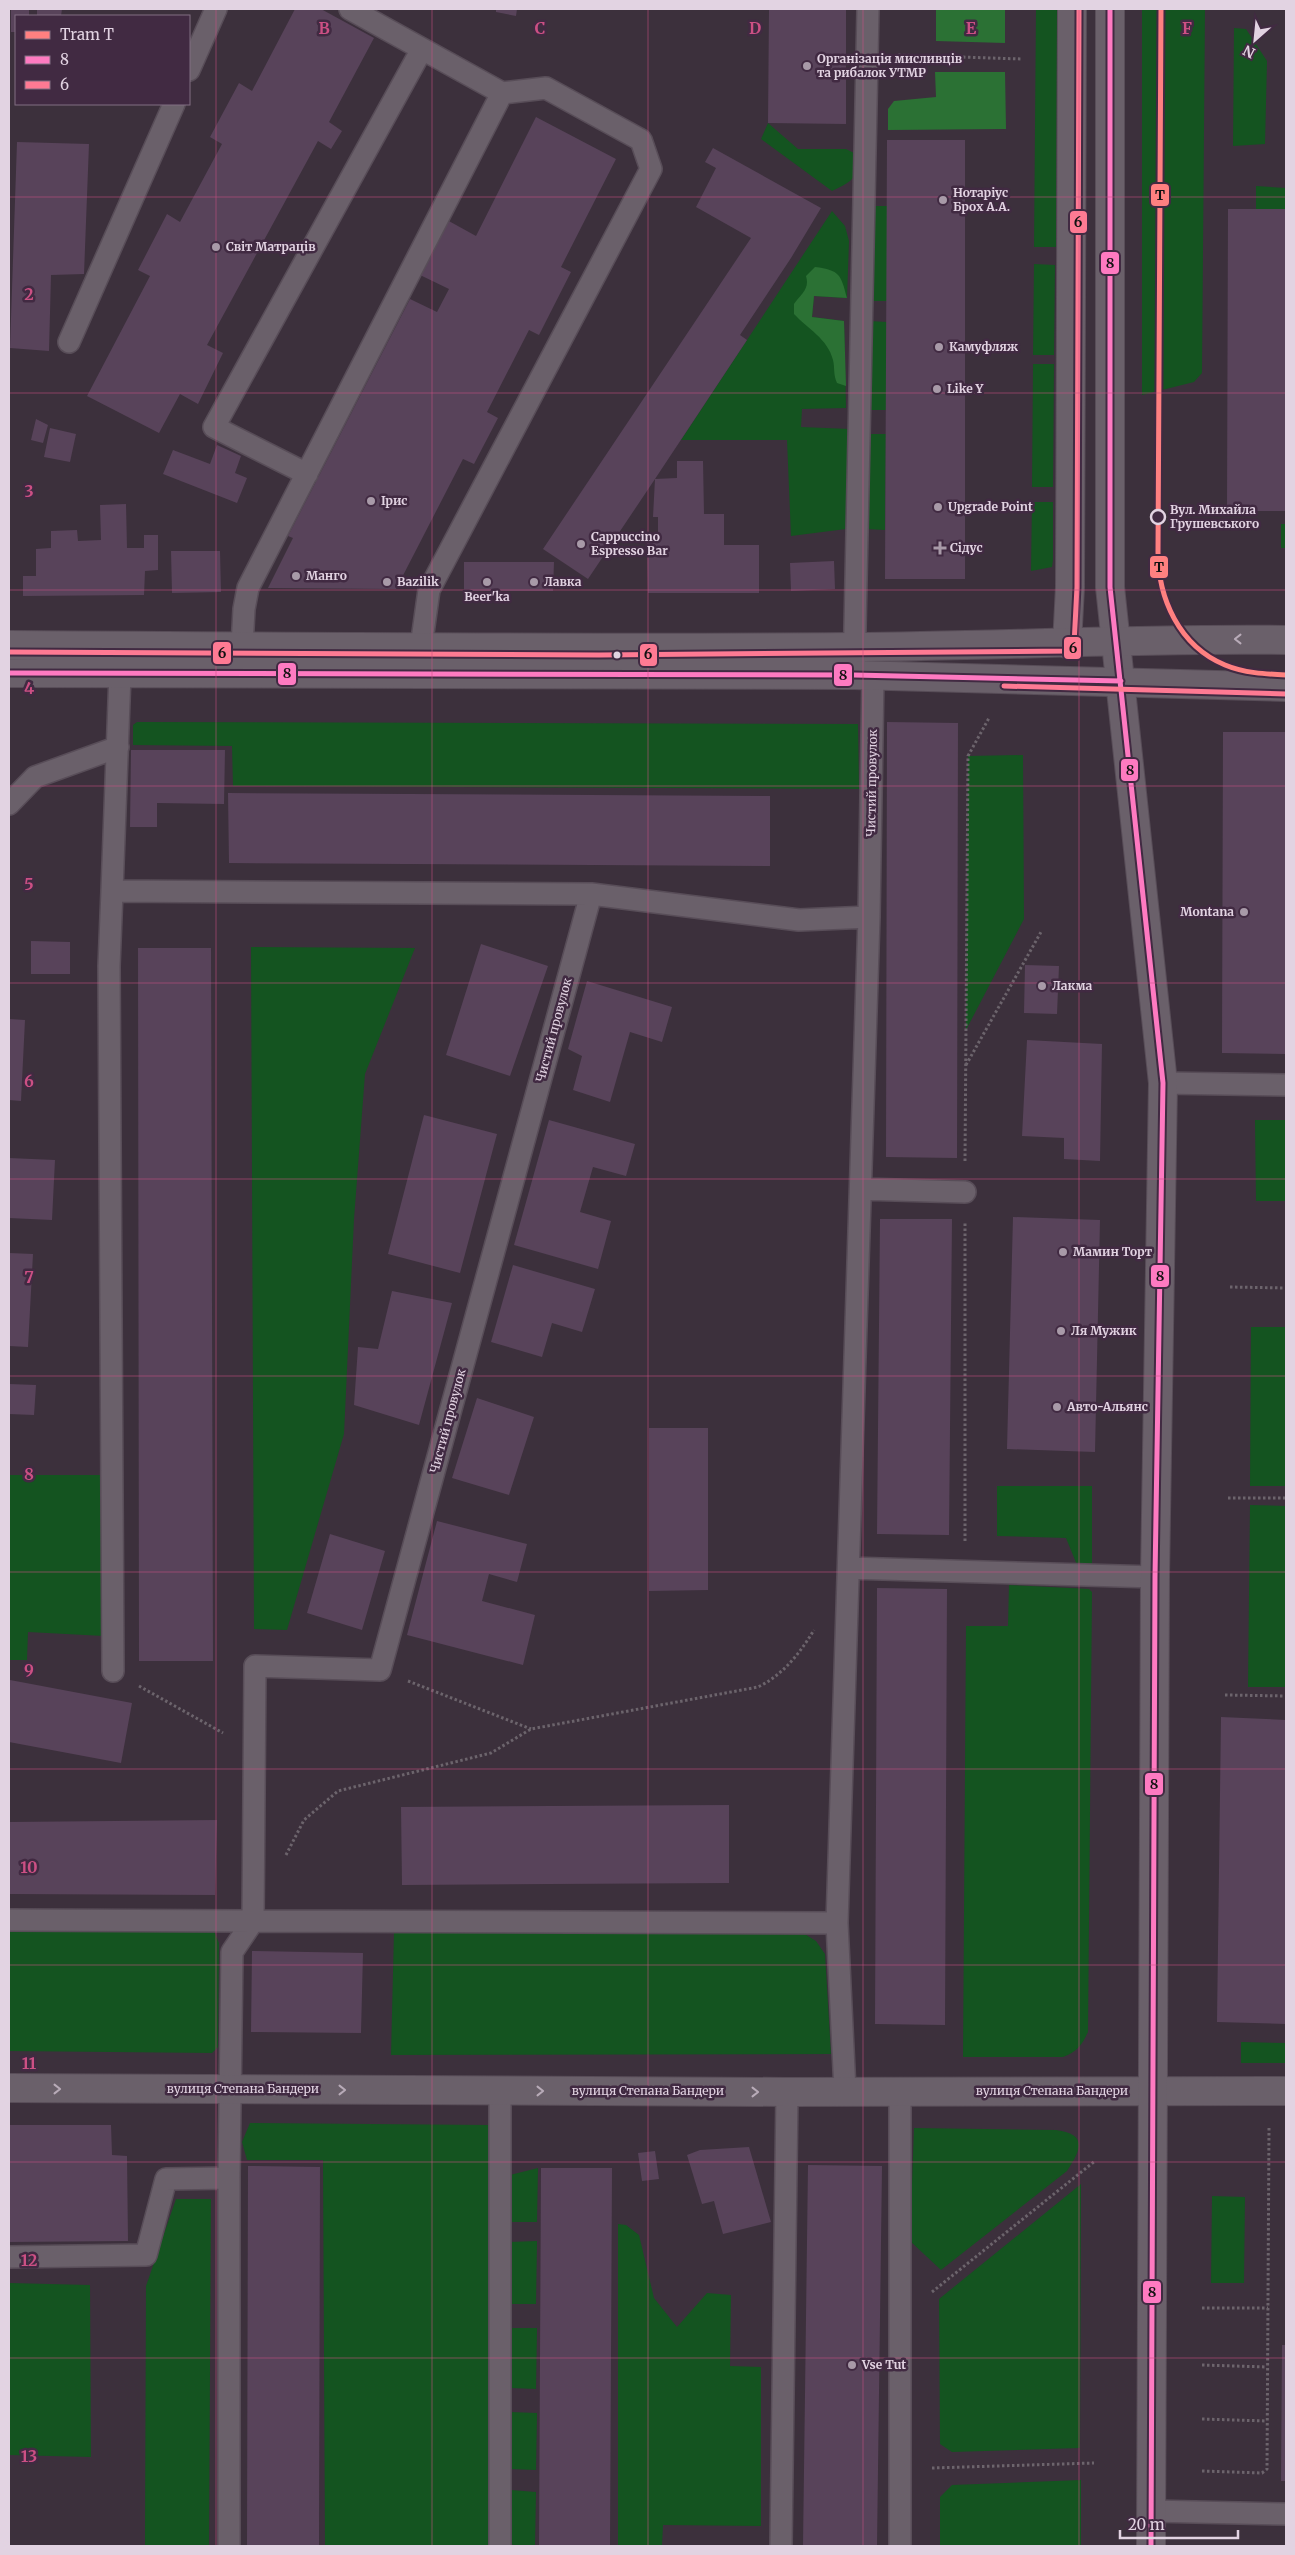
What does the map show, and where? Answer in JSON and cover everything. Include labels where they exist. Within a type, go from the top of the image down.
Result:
[{"type":"street","points":[[1067,644],[1070,587],[1072,9]]},
{"type":"street","points":[[1110,9],[1110,587],[1118,641],[1163,1083],[1155,1577],[1151,2546]]},
{"type":"street","points":[[9,645],[421,648],[853,647],[1067,644],[1118,641],[1286,640]]},
{"type":"street","points":[[9,673],[863,675],[1286,687]]},
{"type":"street","name":"вулиця Степана Бандери","points":[[9,2088],[787,2092],[1286,2091]]},
{"type":"lane","points":[[190,68],[216,9]]},
{"type":"lane","points":[[350,9],[502,93],[546,88],[641,140],[651,169],[429,590],[421,648]]},
{"type":"lane","name":"Чистий провулок","points":[[845,2091],[837,1923],[870,917],[863,675],[853,647],[868,9]]},
{"type":"lane","points":[[306,474],[214,427],[422,49]]},
{"type":"lane","points":[[242,647],[244,609],[248,588],[502,93]]},
{"type":"lane","points":[[69,342],[174,105]]},
{"type":"lane","points":[[113,1671],[109,1056],[112,891],[120,674]]},
{"type":"lane","points":[[9,804],[35,776],[118,747]]},
{"type":"lane","points":[[112,891],[591,894],[799,920],[870,917]]},
{"type":"lane","name":"Чистий провулок","points":[[380,1670],[591,894]]},
{"type":"lane","points":[[1163,1083],[1286,1085]]},
{"type":"lane","points":[[861,1189],[965,1192]]},
{"type":"lane","points":[[849,1568],[1155,1577]]},
{"type":"lane","points":[[229,2546],[229,2178],[232,1952],[253,1921],[255,1666],[380,1670]]},
{"type":"lane","points":[[9,1920],[837,1923]]},
{"type":"lane","points":[[500,2090],[500,2546]]},
{"type":"lane","points":[[900,2091],[900,2546]]},
{"type":"lane","points":[[781,2546],[787,2092]]},
{"type":"lane","points":[[9,2257],[146,2255],[166,2179],[229,2178]]},
{"type":"lane","points":[[1152,2511],[1286,2514]]},
{"type":"path","points":[[866,54],[1022,59]]},
{"type":"path","points":[[965,1572],[968,756],[989,718]]},
{"type":"path","points":[[966,1066],[1041,932]]},
{"type":"path","points":[[1230,1287],[1286,1288]]},
{"type":"path","points":[[1228,1498],[1286,1498]]},
{"type":"path","points":[[282,1862],[304,1820],[338,1792],[491,1753],[531,1729],[758,1687],[771,1681],[786,1668],[808,1640],[817,1623]]},
{"type":"path","points":[[380,1670],[531,1729]]},
{"type":"path","points":[[113,1671],[254,1750]]},
{"type":"path","points":[[1226,1695],[1286,1696]]},
{"type":"path","points":[[1202,2471],[1262,2473],[1267,2469],[1269,2124]]},
{"type":"path","points":[[899,2319],[1095,2161]]},
{"type":"path","points":[[1202,2308],[1268,2308]]},
{"type":"path","points":[[1202,2365],[1268,2367]]},
{"type":"path","points":[[1202,2419],[1267,2421]]},
{"type":"path","points":[[900,2469],[1094,2464]]},
{"type":"green space","points":[[936,9],[1005,9],[1005,43],[936,41]]},
{"type":"green space","points":[[1036,9],[1057,9],[1056,247],[1034,247]]},
{"type":"green space","points":[[1142,9],[1205,9],[1202,373],[1194,382],[1142,395]]},
{"type":"green space","points":[[1234,28],[1246,29],[1267,61],[1265,144],[1233,146]]},
{"type":"green space","points":[[935,72],[1005,72],[1006,129],[888,130],[888,109],[894,101],[936,97]]},
{"type":"green space","points":[[768,123],[798,149],[846,149],[854,153],[856,173],[854,177],[832,191],[761,139]]},
{"type":"green space","points":[[1256,186],[1286,188],[1286,209],[1256,209]]},
{"type":"green space","points":[[871,206],[887,206],[887,301],[870,301]]},
{"type":"green space","points":[[832,211],[845,226],[849,241],[847,298],[814,296],[812,317],[844,321],[846,408],[802,409],[801,427],[850,429],[846,529],[791,536],[787,440],[681,440]]},
{"type":"green space","points":[[1034,264],[1055,265],[1054,355],[1033,355]]},
{"type":"green space","points":[[815,267],[835,272],[841,279],[847,298],[814,296],[812,317],[844,321],[846,386],[837,383],[833,360],[827,346],[794,314],[794,304],[806,288],[806,276]]},
{"type":"green space","points":[[869,321],[887,322],[886,410],[868,410]]},
{"type":"green space","points":[[1033,364],[1054,364],[1053,487],[1032,487]]},
{"type":"green space","points":[[867,434],[886,434],[885,530],[866,529]]},
{"type":"green space","points":[[1032,502],[1053,502],[1053,560],[1052,567],[1031,571]]},
{"type":"green space","points":[[1281,524],[1286,524],[1286,548],[1281,548]]},
{"type":"green space","points":[[137,722],[858,724],[859,789],[233,786],[232,746],[133,745],[133,725]]},
{"type":"green space","points":[[1023,755],[1024,919],[966,1030],[968,756]]},
{"type":"green space","points":[[251,947],[415,948],[365,1074],[354,1219],[344,1434],[287,1630],[254,1629]]},
{"type":"green space","points":[[1255,1120],[1286,1120],[1286,1201],[1256,1201]]},
{"type":"green space","points":[[1251,1327],[1286,1327],[1286,1486],[1250,1486]]},
{"type":"green space","points":[[9,1475],[100,1475],[104,1636],[28,1632],[27,1660],[9,1660]]},
{"type":"green space","points":[[997,1486],[1092,1486],[1092,1566],[1077,1565],[1066,1538],[997,1536]]},
{"type":"green space","points":[[1250,1505],[1286,1506],[1286,1687],[1248,1687]]},
{"type":"green space","points":[[1009,1585],[1089,1589],[1092,1592],[1088,2032],[1078,2048],[1063,2057],[963,2057],[966,1626],[1008,1626]]},
{"type":"green space","points":[[9,1929],[214,1931],[219,1943],[218,2047],[212,2053],[9,2051]]},
{"type":"green space","points":[[394,1931],[803,1933],[816,1941],[825,1954],[831,2054],[391,2055]]},
{"type":"green space","points":[[1241,2042],[1286,2043],[1286,2063],[1241,2063]]},
{"type":"green space","points":[[250,2123],[488,2125],[489,2546],[325,2546],[323,2160],[247,2160],[242,2142]]},
{"type":"green space","points":[[914,2128],[1056,2130],[1073,2135],[1079,2144],[1076,2156],[1067,2171],[941,2270],[910,2241]]},
{"type":"green space","points":[[538,2168],[537,2222],[510,2222],[510,2175]]},
{"type":"green space","points":[[1081,2184],[1080,2448],[952,2452],[940,2444],[939,2299]]},
{"type":"green space","points":[[1212,2196],[1245,2197],[1244,2283],[1211,2283]]},
{"type":"green space","points":[[176,2199],[211,2199],[209,2546],[145,2546],[146,2286]]},
{"type":"green space","points":[[618,2224],[626,2225],[639,2235],[654,2298],[677,2327],[707,2293],[731,2295],[730,2366],[761,2367],[761,2526],[663,2525],[662,2546],[618,2546]]},
{"type":"green space","points":[[537,2241],[536,2304],[510,2304],[510,2242]]},
{"type":"green space","points":[[9,2283],[90,2285],[91,2457],[9,2455]]},
{"type":"green space","points":[[510,2328],[537,2328],[536,2389],[510,2388]]},
{"type":"green space","points":[[510,2412],[537,2413],[536,2470],[510,2469]]},
{"type":"green space","points":[[1081,2480],[1081,2546],[940,2546],[940,2497],[952,2485]]},
{"type":"green space","points":[[511,2490],[536,2492],[535,2546],[516,2546],[511,2544]]},
{"type":"building","points":[[11,9],[29,9],[29,15],[15,15],[15,32],[11,32]]},
{"type":"building","points":[[37,9],[62,9],[61,15],[37,15]]},
{"type":"building","points":[[295,9],[321,9],[374,38],[329,122],[342,131],[331,149],[318,141],[207,345],[223,353],[198,404],[180,394],[159,433],[87,396],[150,276],[138,270],[167,214],[180,222],[222,144],[210,137],[239,83],[252,91]]},
{"type":"building","points":[[496,9],[517,9],[516,16],[496,12]]},
{"type":"building","name":"Організація мисливців та рибалок УТМР","points":[[769,9],[846,9],[846,124],[768,123]]},
{"type":"building","points":[[536,117],[616,159],[561,267],[571,272],[539,335],[529,330],[487,412],[498,418],[474,464],[463,459],[396,589],[268,588],[293,538],[288,536],[410,299],[437,312],[449,289],[420,275],[447,220],[476,236]]},
{"type":"building","points":[[887,140],[965,140],[965,579],[885,579]]},
{"type":"building","points":[[17,142],[89,144],[84,274],[51,275],[49,351],[10,348]]},
{"type":"building","points":[[713,148],[821,208],[791,258],[740,335],[747,340],[588,579],[543,549],[751,238],[696,207],[716,168],[705,162]]},
{"type":"building","points":[[1228,209],[1286,209],[1286,511],[1227,511]]},
{"type":"building","points":[[36,419],[48,425],[43,443],[31,440]]},
{"type":"building","points":[[50,428],[76,434],[70,462],[44,457]]},
{"type":"building","points":[[217,445],[241,456],[235,473],[247,478],[237,503],[163,474],[173,450],[210,464]]},
{"type":"building","points":[[677,461],[703,461],[704,514],[724,514],[724,545],[759,545],[759,593],[648,593],[647,542],[658,542],[658,517],[653,517],[655,479],[677,478]]},
{"type":"building","points":[[126,504],[127,548],[144,548],[144,535],[158,535],[158,570],[145,571],[144,595],[23,596],[23,576],[36,576],[36,549],[51,548],[51,531],[77,530],[78,541],[101,540],[100,505]]},
{"type":"building","points":[[171,551],[220,551],[221,592],[172,593]]},
{"type":"building","points":[[834,561],[835,589],[791,591],[790,563]]},
{"type":"building","points":[[464,562],[554,562],[553,591],[464,591]]},
{"type":"building","points":[[887,722],[958,723],[957,1158],[886,1157]]},
{"type":"building","points":[[1223,732],[1286,732],[1286,1054],[1222,1053]]},
{"type":"building","points":[[131,750],[225,750],[224,804],[157,803],[157,827],[130,827]]},
{"type":"building","points":[[228,793],[770,796],[770,866],[229,863]]},
{"type":"building","points":[[31,941],[70,942],[70,974],[31,974]]},
{"type":"building","points":[[481,944],[548,966],[510,1076],[446,1055]]},
{"type":"building","points":[[138,948],[211,948],[213,1661],[139,1661]]},
{"type":"building","points":[[1025,965],[1059,966],[1057,1014],[1024,1013]]},
{"type":"building","points":[[587,981],[672,1007],[662,1042],[630,1032],[610,1102],[573,1090],[582,1056],[568,1049]]},
{"type":"building","points":[[9,1019],[25,1020],[21,1101],[9,1100]]},
{"type":"building","points":[[1027,1040],[1102,1044],[1100,1161],[1064,1159],[1064,1138],[1022,1136]]},
{"type":"building","points":[[424,1115],[497,1134],[460,1273],[388,1254]]},
{"type":"building","points":[[549,1120],[635,1144],[626,1176],[593,1167],[580,1212],[611,1221],[598,1269],[514,1245]]},
{"type":"building","points":[[9,1158],[55,1160],[52,1220],[9,1218]]},
{"type":"building","points":[[1013,1217],[1100,1220],[1095,1452],[1007,1449]]},
{"type":"building","points":[[880,1219],[952,1219],[949,1535],[877,1534]]},
{"type":"building","points":[[9,1253],[33,1254],[28,1347],[9,1346]]},
{"type":"building","points":[[513,1265],[595,1289],[582,1332],[552,1323],[542,1357],[491,1342]]},
{"type":"building","points":[[392,1291],[452,1303],[419,1425],[354,1405],[358,1347],[378,1349]]},
{"type":"building","points":[[9,1384],[36,1385],[34,1415],[9,1414]]},
{"type":"building","points":[[477,1398],[534,1417],[509,1495],[452,1478]]},
{"type":"building","points":[[649,1428],[708,1428],[708,1590],[649,1591]]},
{"type":"building","points":[[437,1521],[527,1544],[517,1582],[489,1574],[482,1601],[535,1615],[523,1665],[407,1635]]},
{"type":"building","points":[[330,1534],[385,1551],[362,1630],[307,1613]]},
{"type":"building","points":[[877,1588],[947,1589],[945,2025],[875,2024]]},
{"type":"building","points":[[10,1680],[132,1703],[121,1763],[9,1742]]},
{"type":"building","points":[[1221,1717],[1286,1720],[1286,2024],[1217,2022]]},
{"type":"building","points":[[729,1805],[729,1883],[402,1885],[401,1807]]},
{"type":"building","points":[[217,1820],[215,1895],[9,1894],[9,1822]]},
{"type":"building","points":[[252,1951],[363,1953],[361,2033],[251,2032]]},
{"type":"building","points":[[9,2125],[111,2125],[112,2155],[127,2156],[128,2241],[9,2242]]},
{"type":"building","points":[[749,2147],[771,2222],[723,2234],[714,2201],[702,2204],[687,2155],[700,2150]]},
{"type":"building","points":[[655,2151],[659,2179],[642,2181],[638,2153]]},
{"type":"building","points":[[808,2165],[882,2166],[877,2546],[803,2546]]},
{"type":"building","points":[[248,2166],[320,2167],[319,2546],[247,2546]]},
{"type":"building","points":[[541,2168],[612,2168],[610,2546],[539,2546]]},
{"type":"building","points":[[1282,2345],[1286,2345],[1286,2481],[1281,2481]]},
{"type":"tram line","name":"Т","points":[[1161,9],[1158,552],[1162,586],[1174,619],[1195,646],[1209,657],[1240,670],[1262,674],[1286,675]]},
{"type":"transit line","name":"6","points":[[9,652],[599,655],[1071,651],[1074,645],[1077,587],[1079,9]]},
{"type":"transit line","name":"8","points":[[1110,9],[1110,587],[1163,1083],[1155,1577],[1151,2546]]},
{"type":"transit line","name":"8","points":[[9,673],[854,675],[1121,681]]},
{"type":"transit line","name":"6","points":[[1004,686],[1286,694]]},
{"type":"place","name":"Організація мисливців та рибалок УТМР","points":[[807,66]]},
{"type":"place","name":"Нотаріус Брох А.А.","points":[[943,200]]},
{"type":"place","name":"Світ Матраців","points":[[216,247]]},
{"type":"place","name":"Камуфляж","points":[[939,347]]},
{"type":"place","name":"Like Y","points":[[937,389]]},
{"type":"place","name":"Ірис","points":[[371,501]]},
{"type":"place","name":"Upgrade Point","points":[[938,507]]},
{"type":"place","name":"Вул. Михайла Грушевського","points":[[1158,517]]},
{"type":"place","name":"Cappuccino Espresso Bar","points":[[581,544]]},
{"type":"place","name":"Сідус","points":[[940,548]]},
{"type":"place","name":"Манго","points":[[296,576]]},
{"type":"place","name":"Bazilik","points":[[387,582]]},
{"type":"place","name":"Beer'ka","points":[[487,582]]},
{"type":"place","name":"Лавка","points":[[534,582]]},
{"type":"place","name":"Montana","points":[[1244,912]]},
{"type":"place","name":"Лакма","points":[[1042,986]]},
{"type":"place","name":"Мамин Торт","points":[[1063,1252]]},
{"type":"place","name":"Ля Мужик","points":[[1061,1331]]},
{"type":"place","name":"Авто-Альянс","points":[[1057,1407]]},
{"type":"place","name":"Vse Tut","points":[[852,2365]]}]
